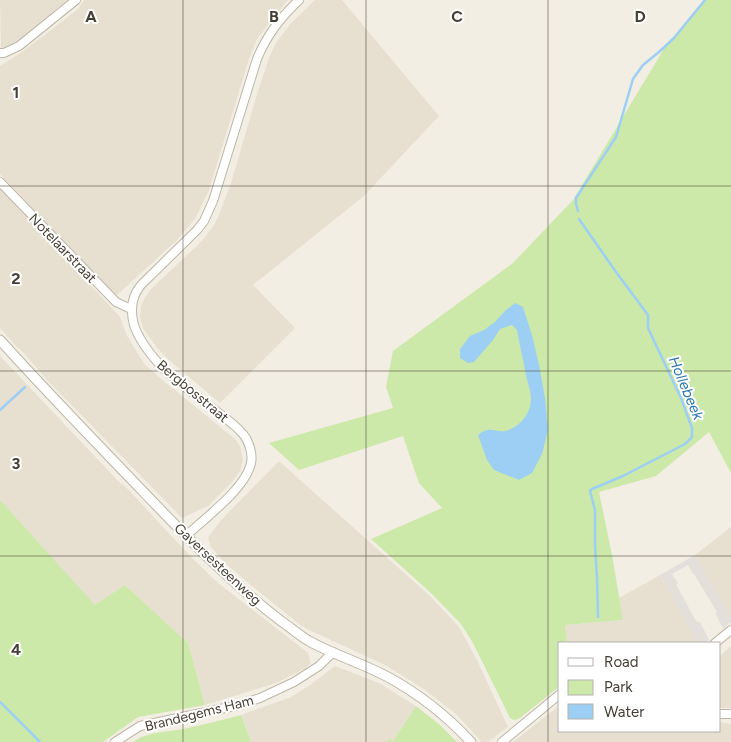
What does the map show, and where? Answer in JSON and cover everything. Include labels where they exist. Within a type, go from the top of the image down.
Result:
[{"type":"street","points":[[0,53],[8,52],[19,46],[76,0]]},
{"type":"street","points":[[131,309],[132,300],[141,285],[204,221],[213,201],[263,44],[272,29],[289,9],[300,0]]},
{"type":"street","name":"Notelaarstraat","points":[[0,182],[110,297],[131,309]]},
{"type":"street","name":"Bergbosstraat","points":[[131,309],[136,333],[146,349],[162,366],[231,423],[244,436],[251,448],[252,461],[248,474],[240,485],[186,536]]},
{"type":"street","name":"Gaversesteenweg","points":[[0,340],[52,397],[225,575],[308,640],[387,676],[406,688],[452,722],[471,742]]},
{"type":"street","points":[[716,642],[731,630]]},
{"type":"street","name":"Brandegems Ham","points":[[115,742],[140,726],[238,705],[260,698],[294,682],[318,666],[333,652]]},
{"type":"street","points":[[502,742],[558,696]]},
{"type":"shaded area","points":[[0,0],[68,0],[20,39],[7,47],[1,48]]},
{"type":"shaded area","points":[[84,0],[288,0],[257,39],[249,59],[209,190],[195,219],[177,240],[116,296],[0,174],[0,66],[19,54],[78,9]]},
{"type":"shaded area","points":[[315,0],[342,0],[439,116],[364,196],[253,285],[295,328],[220,403],[158,349],[143,328],[140,317],[141,306],[151,289],[202,241],[214,225],[231,183],[270,55],[290,24]]},
{"type":"shaded area","points":[[0,187],[120,317],[127,336],[145,365],[235,439],[240,446],[243,459],[240,471],[232,482],[208,506],[182,518],[49,382],[0,328]]},
{"type":"shaded area","points":[[0,356],[193,559],[217,582],[308,653],[310,664],[306,668],[276,683],[205,705],[188,643],[125,585],[95,606],[0,500]]},
{"type":"shaded area","points":[[278,462],[430,596],[459,627],[477,660],[508,727],[488,742],[482,742],[456,714],[422,688],[387,666],[299,624],[226,564],[211,547],[208,538],[211,533],[223,518]]},
{"type":"shaded area","points":[[731,527],[731,618],[695,555]]},
{"type":"shaded area","points":[[695,555],[731,618],[731,622],[723,628],[715,613],[717,612],[688,565],[672,574],[696,621],[700,622],[709,640],[706,642],[697,642],[660,575]]},
{"type":"shaded area","points":[[660,575],[697,642],[567,642],[565,625],[623,620],[619,598]]},
{"type":"shaded area","points":[[731,646],[731,708],[721,708],[721,655]]},
{"type":"shaded area","points":[[335,666],[379,683],[416,706],[393,741],[390,739],[386,742],[251,742],[241,715],[291,697]]},
{"type":"shaded area","points":[[558,707],[558,732],[721,732],[721,722],[731,724],[731,742],[513,742]]},
{"type":"green space","points":[[704,0],[731,0],[731,473],[709,432],[656,476],[599,492],[623,620],[565,625],[567,642],[558,642],[558,688],[520,718],[513,720],[510,718],[473,643],[461,624],[432,594],[371,539],[442,508],[419,483],[403,436],[299,470],[269,443],[393,408],[386,387],[393,351],[513,263],[573,200],[665,47]]},
{"type":"green space","points":[[0,500],[95,605],[125,585],[188,643],[205,705],[138,717],[103,742],[0,742]]},
{"type":"green space","points":[[416,706],[440,725],[457,742],[386,742],[390,739],[393,741]]},
{"type":"green space","points":[[241,715],[251,742],[133,742],[150,734],[183,729]]},
{"type":"water","points":[[515,303],[523,307],[532,335],[545,398],[548,430],[542,454],[532,473],[519,480],[494,470],[487,460],[478,435],[487,430],[506,431],[511,429],[522,421],[528,413],[531,404],[531,394],[517,330],[512,325],[500,329],[474,362],[468,363],[460,358],[460,349],[470,336],[484,330],[495,322]]},
{"type":"waterway","name":"Hollebeek","points":[[578,211],[576,198],[616,137],[633,79],[643,65],[674,38],[705,0]]},
{"type":"waterway","name":"Hollebeek","points":[[579,219],[648,315],[648,328],[681,398],[692,428],[692,437],[685,444],[590,491],[595,510],[598,617]]},
{"type":"waterway","points":[[0,410],[25,387]]},
{"type":"waterway","points":[[0,702],[40,742]]}]
